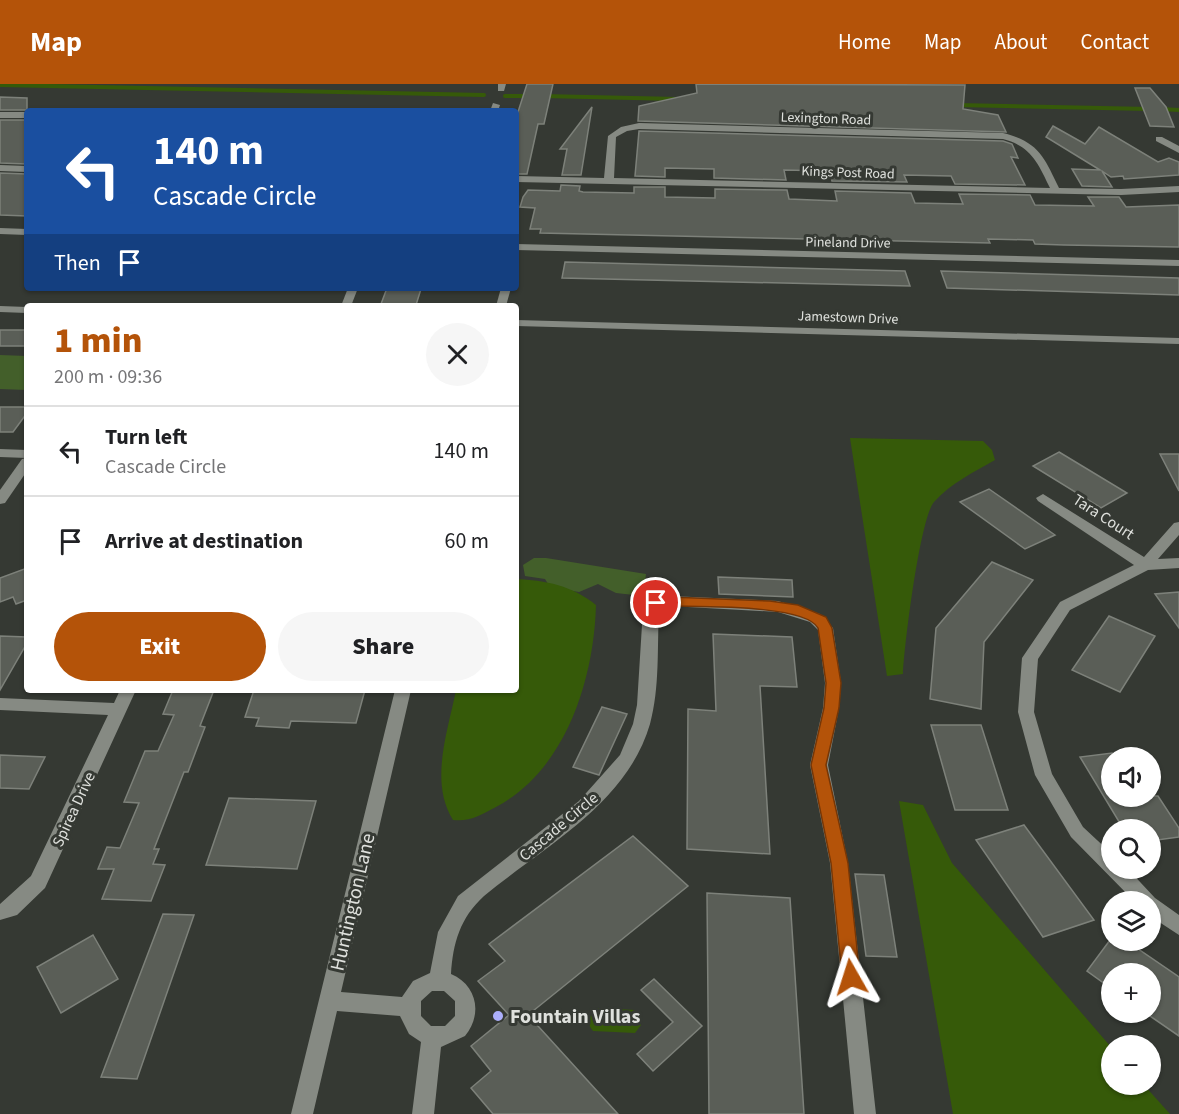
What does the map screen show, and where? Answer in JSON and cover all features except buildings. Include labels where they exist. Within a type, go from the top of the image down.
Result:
[{"type":"street","points":[[0,115],[24,115]]},
{"type":"street","name":"Lexington Road","points":[[609,179],[612,136],[624,129],[639,126],[1003,136],[1020,140],[1034,147],[1056,191]]},
{"type":"street","points":[[1159,139],[1179,150]]},
{"type":"street","points":[[0,168],[24,169]]},
{"type":"street","name":"Kings Post Road","points":[[519,179],[609,179],[1121,192],[1179,189]]},
{"type":"street","points":[[0,231],[24,232]]},
{"type":"street","name":"Pineland Drive","points":[[519,247],[1179,263]]},
{"type":"street","points":[[0,309],[24,310]]},
{"type":"street","name":"Jamestown Drive","points":[[519,323],[1179,341]]},
{"type":"street","points":[[0,453],[24,454]]},
{"type":"street","points":[[0,501],[24,466]]},
{"type":"street","name":"Tara Court","points":[[1043,498],[1146,565]]},
{"type":"street","points":[[1101,855],[1077,832],[1044,775],[1026,712],[1030,658],[1065,606],[1146,565],[1179,526]]},
{"type":"street","points":[[1146,565],[1179,563]]},
{"type":"street","name":"Cascade Circle","points":[[440,982],[443,952],[449,928],[464,902],[595,797],[626,760],[644,716],[648,693],[651,609],[656,603],[670,601],[770,606],[798,610],[821,620],[825,628],[833,683],[831,708],[819,765],[839,863],[865,1114]]},
{"type":"street","name":"Spirea Drive","points":[[0,912],[10,909],[38,882],[127,693]]},
{"type":"street","name":"Huntington Lane","points":[[302,1114],[402,693]]},
{"type":"street","points":[[0,704],[119,709]]},
{"type":"street","points":[[1125,879],[1137,891]]},
{"type":"street","points":[[1161,912],[1179,926]]},
{"type":"street","points":[[440,982],[460,989],[466,999],[467,1010],[463,1021],[454,1030],[432,1036],[422,1033],[413,1026],[409,1017],[409,1007],[413,996],[421,988],[440,982]]},
{"type":"street","points":[[329,1001],[409,1007]]},
{"type":"street","points":[[423,1114],[432,1036]]},
{"type":"shaded area","points":[[0,355],[24,356],[24,390],[0,389]]},
{"type":"shaded area","points":[[850,438],[983,441],[992,450],[995,460],[948,489],[934,502],[929,513],[918,556],[903,674],[887,676]]},
{"type":"shaded area","points":[[534,558],[646,574],[643,596],[616,593],[598,584],[579,592],[550,587],[545,579],[525,576],[523,565]]},
{"type":"shaded area","points":[[519,579],[558,585],[578,593],[596,605],[589,663],[582,692],[571,720],[558,746],[541,770],[520,791],[480,815],[465,820],[453,820],[442,789],[442,756],[455,693],[519,693]]},
{"type":"shaded area","points":[[899,801],[923,805],[952,863],[1101,1035],[1101,1095],[1153,1095],[1170,1114],[953,1114]]},
{"type":"shaded area","points":[[597,1008],[635,1010],[641,1025],[635,1033],[593,1031],[589,1019]]},
{"type":"waterway","points":[[0,85],[484,95]]},
{"type":"waterway","points":[[505,96],[529,96]]},
{"type":"waterway","points":[[542,96],[679,99]]},
{"type":"waterway","points":[[956,105],[1150,109]]},
{"type":"waterway","points":[[1160,109],[1179,110]]},
{"type":"place","name":"Fountain Villas","points":[[498,1016]]},
{"type":"route","points":[[656,603],[670,601],[770,606],[798,610],[821,620],[825,628],[833,683],[831,708],[819,765],[839,863],[851,977]]}]
